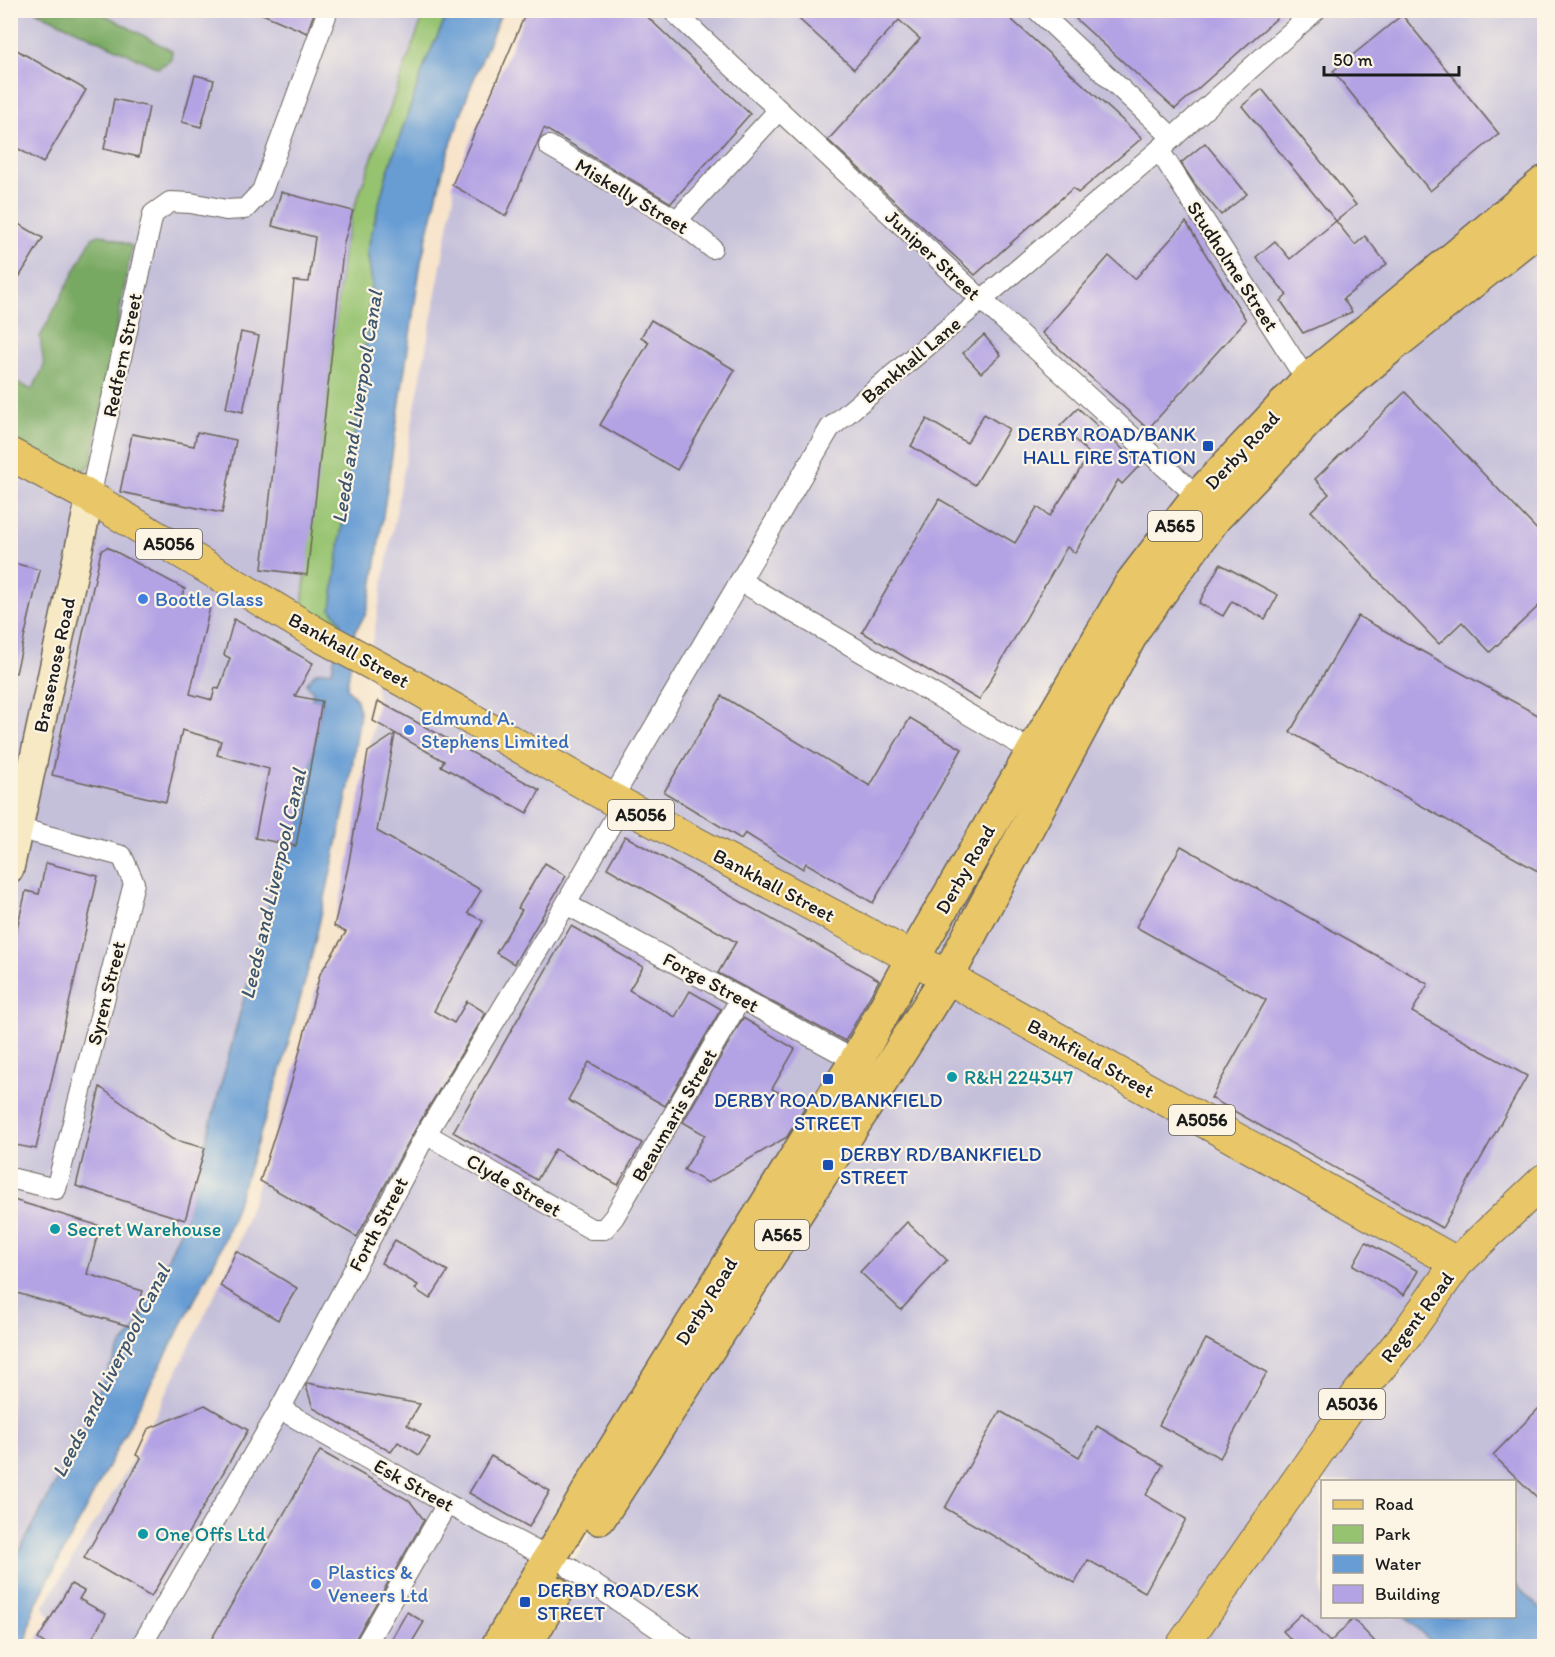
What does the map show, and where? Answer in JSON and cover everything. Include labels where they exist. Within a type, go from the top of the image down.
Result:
[{"type":"highway","name":"Derby Road","points":[[525,1647],[596,1479],[856,1060],[1131,584],[1198,497],[1307,381],[1545,183]]},
{"type":"highway","name":"Derby Road","points":[[498,1647],[614,1491],[878,1086],[946,976],[1135,627],[1215,517],[1325,402],[1390,347],[1545,224]]},
{"type":"highway","points":[[913,958],[929,957],[939,949],[1009,828],[1041,801]]},
{"type":"highway","points":[[814,1128],[842,1101],[913,988],[928,978],[946,976]]},
{"type":"main road","name":"Bankhall Street","points":[[10,454],[90,497],[319,635],[617,802],[913,958]]},
{"type":"main road","name":"Brasenose Road","points":[[10,869],[15,827],[90,497]]},
{"type":"main road","name":"Bankfield Street","points":[[913,958],[1457,1263]]},
{"type":"main road","name":"Regent Road","points":[[1182,1647],[1359,1393],[1408,1332],[1457,1263],[1545,1180]]},
{"type":"street","name":"Redfern Street","points":[[90,497],[153,214],[170,202],[191,203],[226,210],[245,209],[262,191],[328,10]]},
{"type":"street","name":"Juniper Street","points":[[672,10],[982,300],[1198,497]]},
{"type":"street","name":"Studholme Street","points":[[1037,10],[1166,144],[1307,381]]},
{"type":"street","name":"Bankhall Lane","points":[[617,802],[740,581],[830,428],[1166,144],[1316,10]]},
{"type":"street","points":[[678,220],[778,111]]},
{"type":"street","name":"Miskelly Street","points":[[549,146],[678,220],[712,248]]},
{"type":"street","points":[[740,581],[1033,752]]},
{"type":"street","name":"Forth Street","points":[[141,1647],[280,1409],[426,1134],[566,904],[617,802]]},
{"type":"street","name":"Syren Street","points":[[10,1178],[56,1190],[134,884],[122,855],[15,827]]},
{"type":"street","name":"Forge Street","points":[[566,904],[856,1060]]},
{"type":"street","name":"Beaumaris Street","points":[[604,1229],[614,1217],[741,998]]},
{"type":"street","name":"Clyde Street","points":[[426,1134],[591,1229],[604,1229]]},
{"type":"street","name":"Esk Street","points":[[280,1409],[447,1504],[559,1563],[684,1647]]},
{"type":"street","points":[[365,1647],[447,1504]]},
{"type":"shaded area","points":[[11,11],[35,11],[158,68],[172,51],[98,11],[425,11],[353,211],[344,245],[302,605],[327,617],[331,628],[339,632],[332,671],[322,701],[296,846],[285,845],[185,1220],[137,1327],[121,1346],[94,1399],[96,1406],[11,1565]]},
{"type":"shaded area","points":[[527,11],[1544,11],[1544,1646],[525,1646],[614,1491],[946,977],[914,958],[498,1646],[42,1646],[44,1643],[38,1639],[51,1618],[43,1607],[136,1455],[236,1251],[291,1084],[320,974],[346,933],[334,926],[348,867],[378,701],[372,664],[372,643],[454,195],[452,185]]},
{"type":"green space","points":[[35,11],[98,11],[172,51],[171,60],[158,68]]},
{"type":"green space","points":[[425,11],[449,11],[426,61],[386,177],[367,251],[372,282],[331,609],[341,622],[339,632],[331,628],[326,617],[302,606],[344,245],[353,211]]},
{"type":"green space","points":[[101,234],[132,246],[91,465],[72,478],[11,443],[11,379],[32,390],[44,366],[40,337],[92,238]]},
{"type":"water","name":"Leeds and Liverpool Canal","points":[[449,11],[502,11],[469,91],[445,162],[421,262],[372,589],[366,614],[355,631],[347,688],[357,700],[360,714],[349,787],[313,951],[281,1071],[230,1225],[217,1257],[33,1610],[26,1644],[11,1646],[10,1569],[96,1406],[94,1399],[121,1346],[137,1327],[185,1220],[285,844],[296,846],[322,701],[312,699],[313,691],[306,684],[316,672],[332,671],[341,622],[331,609],[372,282],[367,251],[386,177],[426,61]]},
{"type":"water","points":[[1516,1585],[1544,1613],[1544,1646],[1436,1646],[1406,1618],[1516,1618]]},
{"type":"building","points":[[253,10],[315,10],[307,33]]},
{"type":"building","points":[[527,10],[640,10],[750,114],[671,203],[544,128],[506,216],[452,185]]},
{"type":"building","points":[[789,10],[1001,10],[1142,138],[1078,193],[1073,188],[975,275],[828,140],[920,39],[899,20],[854,69]]},
{"type":"building","points":[[1066,10],[1286,10],[1175,109]]},
{"type":"building","points":[[1402,15],[1499,134],[1430,191],[1333,71]]},
{"type":"building","points":[[10,46],[86,90],[43,163],[10,144]]},
{"type":"building","points":[[195,75],[214,80],[201,127],[182,122]]},
{"type":"building","points":[[1262,89],[1356,205],[1336,221],[1242,106]]},
{"type":"building","points":[[114,99],[149,107],[139,157],[104,149]]},
{"type":"building","points":[[1205,143],[1247,194],[1221,215],[1194,183],[1181,163]]},
{"type":"building","points":[[281,192],[353,211],[344,242],[307,575],[262,569],[294,281],[309,282],[315,237],[272,226]]},
{"type":"building","points":[[10,219],[43,238],[10,292]]},
{"type":"building","points":[[1336,221],[1355,245],[1365,236],[1387,264],[1343,299],[1352,312],[1303,333],[1281,301],[1287,295],[1256,257],[1275,241],[1290,259]]},
{"type":"building","points":[[1186,222],[1246,320],[1148,429],[1042,333],[1109,256],[1135,279]]},
{"type":"building","points":[[651,320],[735,370],[677,470],[600,425],[649,342],[641,337]]},
{"type":"building","points":[[241,332],[259,336],[243,412],[226,408]]},
{"type":"building","points":[[984,335],[1001,355],[981,373],[963,353]]},
{"type":"building","points":[[1405,392],[1545,538],[1545,600],[1490,652],[1462,622],[1439,644],[1311,511],[1329,494],[1315,479]]},
{"type":"building","points":[[1078,408],[1140,465],[1122,484],[1118,480],[1075,553],[1067,547],[979,700],[862,632],[939,499],[1015,543],[1037,507],[1050,516],[1090,454],[1060,426]]},
{"type":"building","points":[[984,414],[1009,429],[975,485],[911,446],[927,419],[967,443]]},
{"type":"building","points":[[197,432],[236,440],[222,513],[120,492],[132,434],[194,446]]},
{"type":"building","points":[[107,547],[185,589],[181,600],[210,607],[190,694],[212,700],[215,688],[219,689],[230,658],[224,655],[234,619],[313,663],[295,696],[322,701],[296,846],[255,838],[269,769],[217,755],[221,741],[182,730],[166,802],[52,775],[101,551]]},
{"type":"building","points":[[10,562],[40,570],[16,673],[10,672]]},
{"type":"building","points":[[1220,564],[1278,595],[1265,619],[1232,601],[1223,616],[1199,603]]},
{"type":"building","points":[[1358,616],[1545,719],[1545,875],[1290,732]]},
{"type":"building","points":[[722,696],[870,786],[910,718],[962,749],[873,903],[806,863],[803,869],[745,833],[741,839],[664,792]]},
{"type":"building","points":[[378,701],[540,790],[527,813],[441,766],[444,761],[373,721]]},
{"type":"building","points":[[395,734],[377,831],[481,890],[468,913],[483,921],[434,1011],[454,1023],[467,1001],[486,1013],[416,1128],[357,1237],[260,1181],[291,1084],[320,974],[346,932],[334,926],[348,867],[368,752]]},
{"type":"building","points":[[625,836],[879,980],[845,1041],[718,973],[736,942],[607,868]]},
{"type":"building","points":[[1181,846],[1428,984],[1412,1012],[1527,1076],[1442,1228],[1211,1098],[1266,1000],[1136,927]]},
{"type":"building","points":[[46,863],[98,876],[36,1149],[10,1144],[10,956],[26,891],[39,894]]},
{"type":"building","points":[[545,863],[566,876],[514,964],[496,953],[522,910],[518,908]]},
{"type":"building","points":[[571,926],[643,967],[629,990],[675,1017],[690,991],[721,1009],[665,1106],[589,1062],[568,1100],[642,1143],[618,1185],[555,1149],[537,1180],[453,1132]]},
{"type":"building","points":[[743,1018],[795,1049],[772,1089],[805,1107],[787,1137],[708,1183],[684,1170],[705,1135],[683,1122]]},
{"type":"building","points":[[100,1087],[172,1139],[205,1148],[185,1220],[76,1186]]},
{"type":"building","points":[[10,1199],[100,1226],[87,1274],[143,1291],[132,1327],[10,1291]]},
{"type":"building","points":[[907,1222],[947,1260],[901,1310],[860,1272]]},
{"type":"building","points":[[395,1240],[448,1271],[430,1299],[415,1289],[418,1285],[381,1263]]},
{"type":"building","points":[[1366,1242],[1418,1271],[1404,1295],[1353,1265]]},
{"type":"building","points":[[236,1251],[297,1288],[278,1320],[220,1286]]},
{"type":"building","points":[[1206,1339],[1267,1372],[1220,1458],[1159,1425]]},
{"type":"building","points":[[307,1383],[420,1404],[407,1425],[430,1438],[419,1455],[398,1442],[391,1452],[313,1408]]},
{"type":"building","points":[[1545,1402],[1545,1505],[1493,1455]]},
{"type":"building","points":[[205,1405],[248,1430],[151,1597],[84,1558],[141,1458],[136,1455],[148,1429]]},
{"type":"building","points":[[1000,1411],[1079,1457],[1097,1426],[1163,1465],[1146,1495],[1186,1519],[1145,1592],[1088,1560],[1075,1583],[945,1508]]},
{"type":"building","name":"Plastics & Veneers Ltd","points":[[320,1451],[410,1501],[424,1520],[353,1647],[207,1647]]},
{"type":"building","points":[[491,1456],[550,1491],[529,1527],[469,1493]]},
{"type":"building","points":[[71,1584],[84,1591],[79,1599],[106,1614],[87,1647],[50,1647],[38,1639]]},
{"type":"building","points":[[407,1612],[424,1622],[409,1647],[387,1647]]},
{"type":"building","points":[[1301,1614],[1330,1642],[1353,1619],[1380,1647],[1298,1647],[1283,1631]]},
{"type":"place","name":"DERBY ROAD/BANK HALL FIRE STATION","points":[[1208,446]]},
{"type":"place","name":"Bootle Glass","points":[[143,599]]},
{"type":"place","name":"Edmund A. Stephens Limited","points":[[409,730]]},
{"type":"place","name":"R&H 224347","points":[[952,1077]]},
{"type":"place","name":"DERBY ROAD/BANKFIELD STREET","points":[[828,1079]]},
{"type":"place","name":"DERBY RD/BANKFIELD STREET","points":[[828,1165]]},
{"type":"place","name":"Secret Warehouse","points":[[55,1229]]},
{"type":"place","name":"One Offs Ltd","points":[[143,1534]]},
{"type":"place","name":"Plastics & Veneers Ltd","points":[[316,1584]]},
{"type":"place","name":"DERBY ROAD/ESK STREET","points":[[525,1602]]}]
